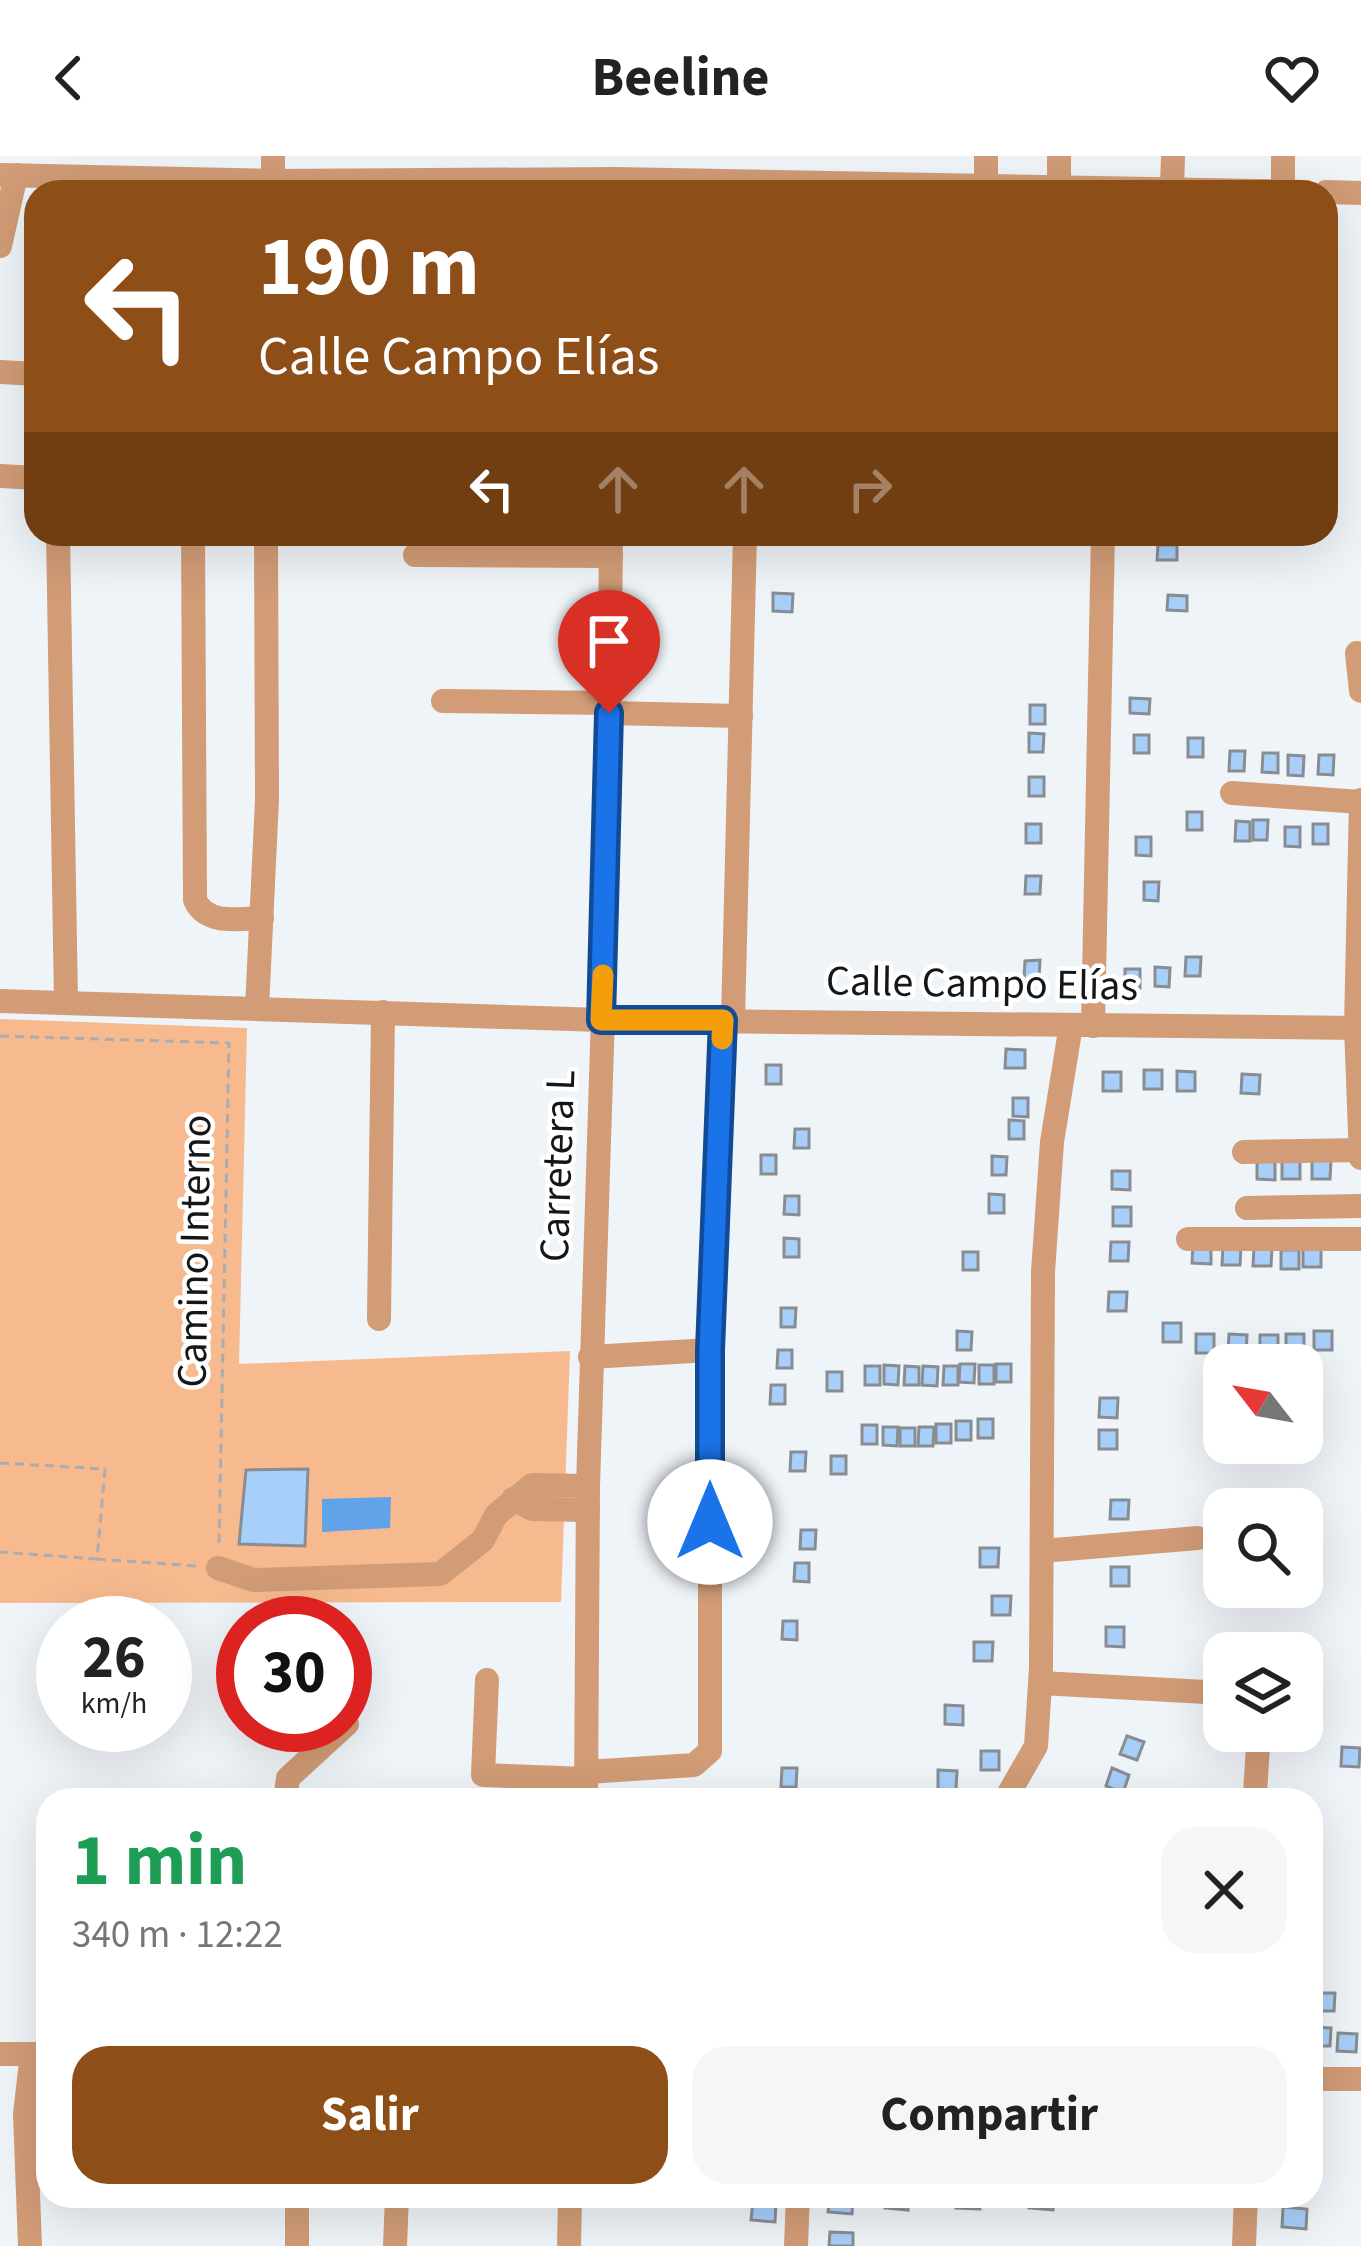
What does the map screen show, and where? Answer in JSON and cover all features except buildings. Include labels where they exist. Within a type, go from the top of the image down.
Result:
[{"type":"street","points":[[0,246],[8,175],[273,169],[305,180]]},
{"type":"street","points":[[499,180],[747,176],[843,180]]},
{"type":"street","points":[[58,546],[66,1001]]},
{"type":"street","points":[[193,546],[195,900],[208,916],[262,918]]},
{"type":"street","points":[[257,1008],[267,800],[266,546]]},
{"type":"street","points":[[415,555],[591,546]]},
{"type":"street","name":"Carretera L","points":[[587,1784],[590,1357],[611,546]]},
{"type":"street","points":[[487,1680],[483,1775],[587,1784],[694,1766],[710,1750],[710,1350],[728,1020],[745,546]]},
{"type":"street","points":[[1012,1788],[1036,1746],[1043,1273],[1052,1142],[1082,1025],[1102,546]]},
{"type":"street","points":[[1357,652],[1361,691]]},
{"type":"street","points":[[443,701],[741,716]]},
{"type":"street","points":[[1232,793],[1361,801],[1361,1154],[1244,1152]]},
{"type":"street","name":"Calle Campo Elías","points":[[0,1001],[601,1020],[1359,1028]]},
{"type":"street","points":[[379,1319],[383,1012]]},
{"type":"street","points":[[1247,1208],[1361,1206]]},
{"type":"street","points":[[1188,1240],[1361,1239]]},
{"type":"street","points":[[590,1357],[710,1350]]},
{"type":"street","points":[[218,1568],[254,1580],[440,1574],[483,1540],[496,1515],[532,1485],[588,1498]]},
{"type":"street","points":[[1042,1551],[1198,1538]]},
{"type":"street","points":[[1040,1683],[1203,1693]]},
{"type":"street","points":[[287,1788],[288,1778],[316,1752]]},
{"type":"street","points":[[1255,1788],[1258,1752]]},
{"type":"street","points":[[0,2054],[36,2054]]},
{"type":"street","points":[[28,2246],[25,2092],[36,2064]]},
{"type":"street","points":[[1323,2079],[1361,2079]]},
{"type":"street","points":[[296,2208],[297,2246]]},
{"type":"street","points":[[395,2246],[397,2208]]},
{"type":"street","points":[[569,2246],[570,2208]]},
{"type":"street","points":[[796,2246],[798,2208]]},
{"type":"street","points":[[1244,2246],[1246,2208]]},
{"type":"path","name":"Camino Interno","points":[[0,1036],[230,1043],[218,1568]]},
{"type":"path","points":[[0,1463],[106,1469],[97,1559]]},
{"type":"path","points":[[0,1552],[218,1568]]},
{"type":"shaded area","points":[[0,1019],[247,1028],[239,1364],[570,1351],[561,1602],[372,1602],[372,1596],[216,1596],[216,1603],[192,1603],[192,1596],[36,1596],[36,1603],[0,1603]]},
{"type":"water","points":[[391,1497],[390,1528],[322,1532],[322,1499]]},
{"type":"slow traffic","points":[[603,975],[601,1020],[723,1020],[722,1039]]},
{"type":"route","points":[[609,713],[601,1020],[723,1020],[710,1350],[710,1522]]}]
